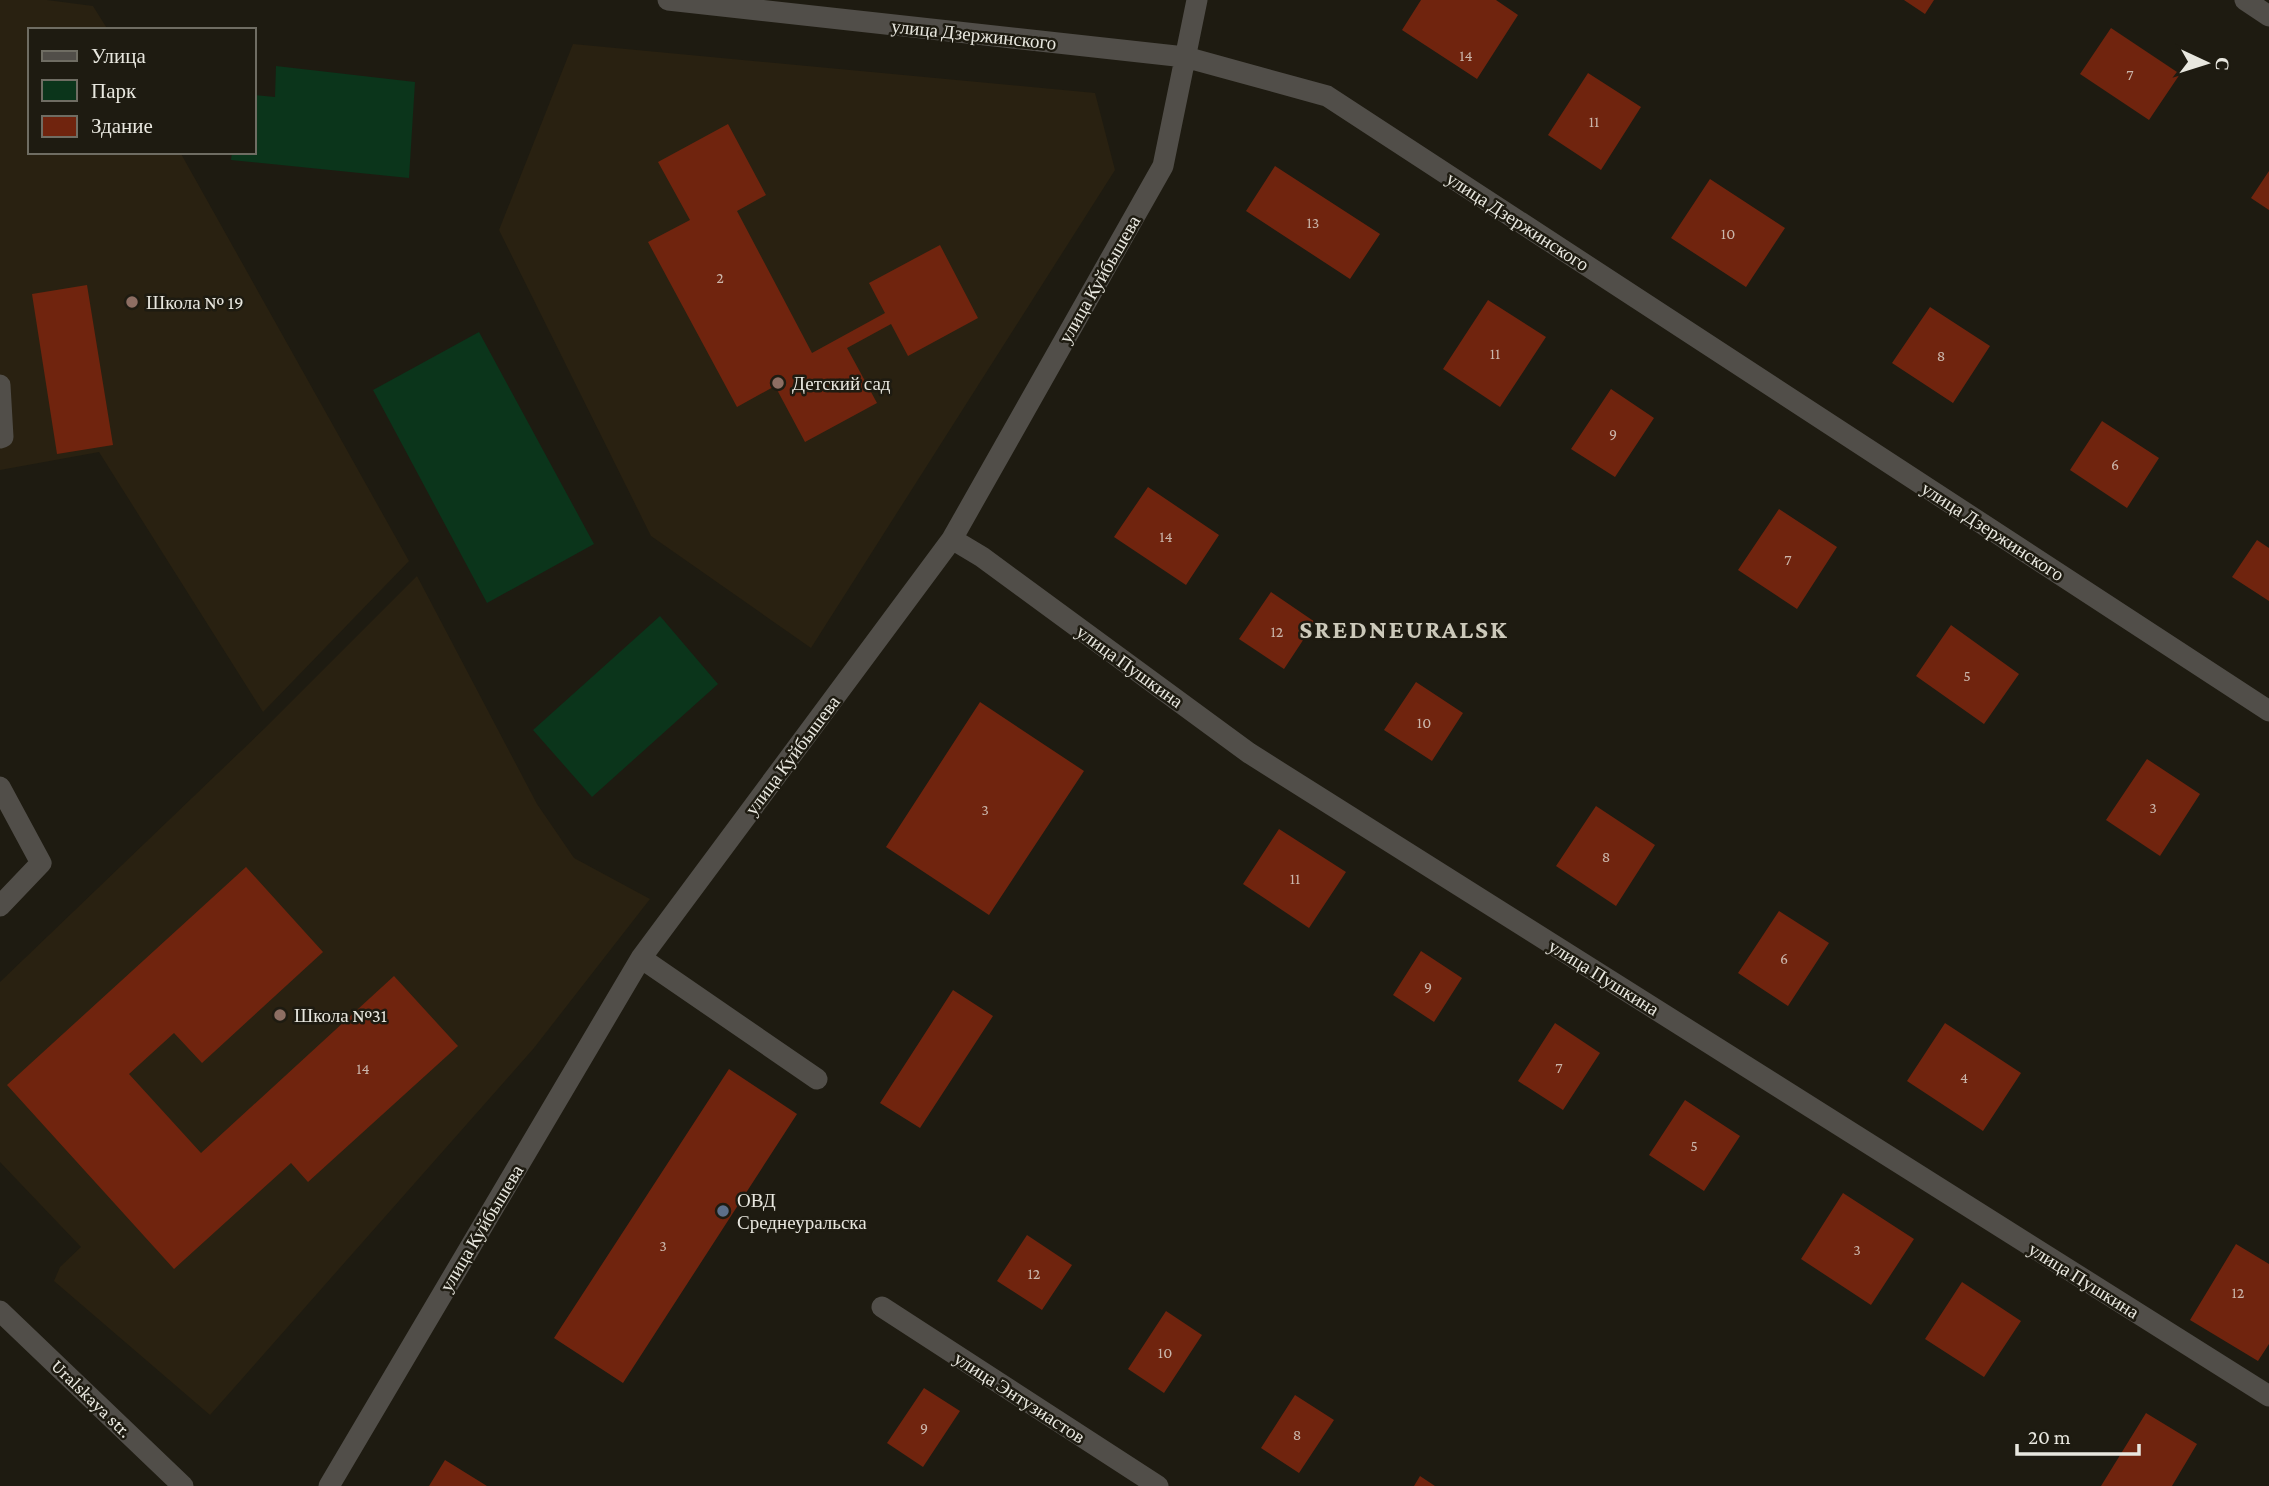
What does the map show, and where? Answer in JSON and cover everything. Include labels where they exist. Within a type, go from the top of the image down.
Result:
[{"type":"street","name":"улица Дзержинского","points":[[668,0],[1185,57],[1326,96],[2269,711]]},
{"type":"street","name":"улица Куйбышева","points":[[328,1486],[641,958],[952,539],[1163,166],[1197,0]]},
{"type":"street","points":[[2245,0],[2269,16]]},
{"type":"street","points":[[0,385],[3,437],[0,438]]},
{"type":"street","name":"улица Пушкина","points":[[952,539],[982,557],[1249,753],[2269,1396]]},
{"type":"street","points":[[0,787],[41,863],[0,906]]},
{"type":"street","points":[[641,958],[817,1079]]},
{"type":"street","name":"улица Энтузиастов","points":[[882,1307],[1158,1486]]},
{"type":"street","name":"Uralskaya str.","points":[[0,1311],[184,1486]]},
{"type":"shaded area","name":"Школа № 19","points":[[0,0],[47,0],[93,6],[107,28],[28,28],[28,154],[181,154],[409,561],[263,712],[99,452],[0,470]]},
{"type":"shaded area","name":"Детский сад","points":[[573,44],[1095,93],[1115,170],[811,648],[651,536],[499,230]]},
{"type":"shaded area","name":"Школа №31","points":[[417,576],[537,804],[574,858],[650,899],[534,1048],[210,1415],[54,1281],[60,1267],[81,1247],[0,1162],[0,982],[265,728]]},
{"type":"green space","points":[[276,66],[415,82],[409,178],[231,160],[232,154],[256,154],[256,95],[275,97]]},
{"type":"green space","points":[[479,332],[594,544],[487,603],[373,390]]},
{"type":"green space","points":[[660,616],[718,684],[592,797],[533,730]]},
{"type":"building","points":[[1421,0],[1496,0],[1518,15],[1477,79],[1402,30]]},
{"type":"building","points":[[1904,0],[1934,0],[1925,14]]},
{"type":"building","points":[[2111,28],[2180,74],[2149,120],[2080,74]]},
{"type":"building","points":[[1588,73],[1641,107],[1601,170],[1548,135]]},
{"type":"building","points":[[728,124],[766,195],[737,211],[812,353],[885,313],[869,283],[940,245],[978,318],[908,356],[891,324],[847,348],[877,403],[805,442],[775,386],[737,407],[648,242],[690,220],[658,162]]},
{"type":"building","points":[[1275,166],[1380,234],[1350,279],[1246,211]]},
{"type":"building","points":[[2269,171],[2269,210],[2251,198]]},
{"type":"building","points":[[1710,179],[1785,228],[1746,287],[1671,238]]},
{"type":"building","points":[[87,285],[113,445],[57,454],[32,294]]},
{"type":"building","points":[[1488,300],[1546,337],[1500,407],[1443,369]]},
{"type":"building","points":[[1930,307],[1990,346],[1953,403],[1892,363]]},
{"type":"building","points":[[1611,389],[1654,418],[1615,477],[1571,449]]},
{"type":"building","points":[[2102,421],[2159,458],[2127,508],[2070,470]]},
{"type":"building","points":[[1148,487],[1219,535],[1186,585],[1114,537]]},
{"type":"building","points":[[1779,509],[1837,547],[1797,609],[1738,570]]},
{"type":"building","points":[[2257,540],[2269,548],[2269,601],[2232,577]]},
{"type":"building","points":[[1271,592],[1315,622],[1284,669],[1239,639]]},
{"type":"building","points":[[1951,625],[2019,674],[1984,724],[1916,676]]},
{"type":"building","points":[[1416,682],[1463,713],[1432,761],[1384,730]]},
{"type":"building","points":[[980,702],[1084,771],[989,915],[886,847]]},
{"type":"building","points":[[2147,759],[2200,794],[2160,856],[2106,820]]},
{"type":"building","points":[[1596,806],[1655,845],[1616,906],[1556,866]]},
{"type":"building","points":[[1279,829],[1346,872],[1309,928],[1243,884]]},
{"type":"building","points":[[246,867],[323,952],[202,1063],[174,1033],[129,1074],[201,1153],[394,976],[458,1046],[308,1182],[291,1163],[174,1269],[7,1085]]},
{"type":"building","points":[[1779,911],[1829,943],[1788,1006],[1738,973]]},
{"type":"building","points":[[1421,951],[1462,978],[1434,1022],[1393,995]]},
{"type":"building","points":[[953,990],[993,1016],[920,1128],[880,1103]]},
{"type":"building","points":[[1555,1023],[1600,1053],[1563,1110],[1518,1081]]},
{"type":"building","points":[[1945,1023],[2021,1073],[1983,1131],[1907,1081]]},
{"type":"building","points":[[729,1069],[797,1114],[623,1383],[554,1338]]},
{"type":"building","points":[[1685,1100],[1740,1136],[1704,1191],[1649,1155]]},
{"type":"building","points":[[1843,1193],[1914,1239],[1871,1305],[1801,1259]]},
{"type":"building","points":[[1027,1235],[1072,1265],[1042,1310],[997,1281]]},
{"type":"building","points":[[2236,1244],[2269,1264],[2269,1344],[2258,1361],[2190,1320]]},
{"type":"building","points":[[1962,1282],[2021,1321],[1984,1377],[1925,1339]]},
{"type":"building","points":[[1166,1311],[1202,1335],[1164,1393],[1128,1369]]},
{"type":"building","points":[[924,1388],[960,1411],[923,1467],[887,1443]]},
{"type":"building","points":[[1295,1395],[1334,1420],[1299,1473],[1261,1448]]},
{"type":"building","points":[[2146,1413],[2197,1444],[2172,1486],[2101,1486]]},
{"type":"building","points":[[445,1460],[487,1486],[429,1486]]},
{"type":"building","points":[[1420,1476],[1435,1486],[1414,1486]]},
{"type":"place","name":"Школа № 19","points":[[132,302]]},
{"type":"place","name":"Детский сад","points":[[778,383]]},
{"type":"place","name":"Школа №31","points":[[280,1015]]},
{"type":"place","name":"ОВД Среднеуральска","points":[[723,1211]]},
{"type":"district","name":"SREDNEURALSK","points":[[1404,629]]}]
